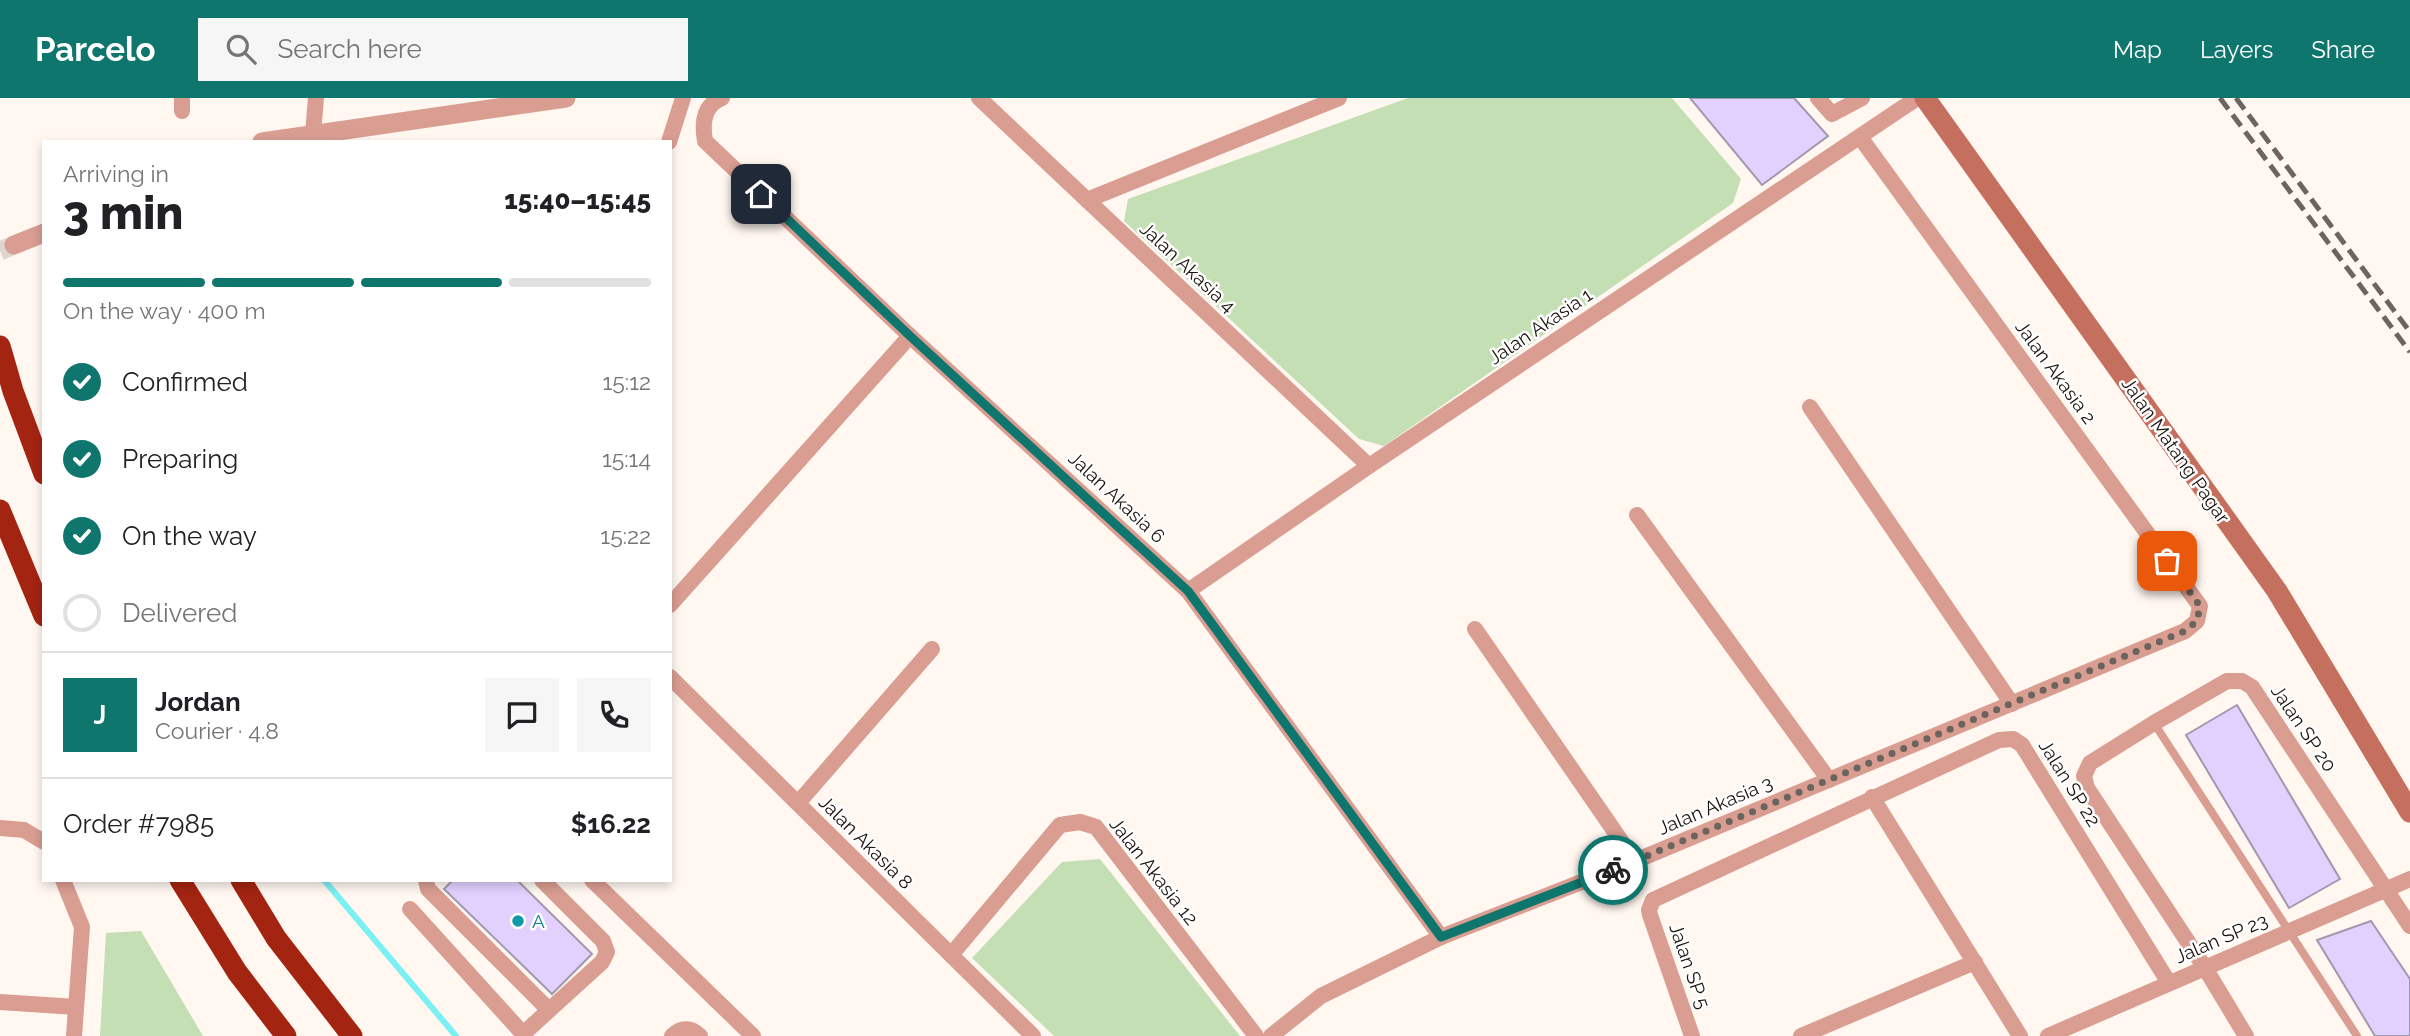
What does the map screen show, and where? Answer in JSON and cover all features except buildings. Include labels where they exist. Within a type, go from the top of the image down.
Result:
[{"type":"highway","points":[[0,346],[13,391],[42,469]]},
{"type":"highway","points":[[0,510],[42,611]]},
{"type":"highway","points":[[181,882],[237,972],[286,1036]]},
{"type":"highway","points":[[242,882],[276,938],[352,1036]]},
{"type":"main road","name":"Jalan Matang Pagar","points":[[1925,98],[2277,592],[2410,812]]},
{"type":"street","points":[[313,133],[316,98]]},
{"type":"street","points":[[273,140],[566,98]]},
{"type":"street","points":[[670,140],[684,98]]},
{"type":"street","name":"Jalan Akasia 6","points":[[722,98],[715,100],[706,113],[702,126],[705,141],[910,336],[1188,591],[1441,937]]},
{"type":"street","name":"Jalan Akasia 4","points":[[979,98],[1369,466]]},
{"type":"street","points":[[1087,200],[1339,98]]},
{"type":"street","points":[[1818,98],[1832,114],[1862,98]]},
{"type":"street","name":"Jalan Akasia 1","points":[[1188,591],[1369,466],[1917,98]]},
{"type":"street","name":"Jalan Akasia 2","points":[[1860,137],[2200,606],[2197,621],[2185,631]]},
{"type":"street","points":[[14,245],[42,234]]},
{"type":"street","points":[[672,603],[910,336]]},
{"type":"street","points":[[1810,407],[2012,704]]},
{"type":"street","points":[[1637,514],[1829,780]]},
{"type":"street","points":[[1475,629],[1635,861]]},
{"type":"street","name":"Jalan Akasia 3","points":[[1271,1036],[1321,996],[1441,937],[1635,861],[2185,631]]},
{"type":"street","points":[[798,803],[932,649]]},
{"type":"street","name":"Jalan Akasia 8","points":[[672,679],[1034,1036]]},
{"type":"street","name":"Jalan SP 20","points":[[2205,968],[2087,788],[2084,776],[2090,762],[2227,681],[2242,681],[2252,687],[2410,926]]},
{"type":"street","name":"Jalan SP 22","points":[[1872,797],[1999,740],[2013,739],[2022,744],[2169,983]]},
{"type":"street","points":[[1872,797],[2020,1036]]},
{"type":"street","name":"Jalan SP 5","points":[[1692,1036],[1650,915],[1653,900],[1872,797]]},
{"type":"street","name":"Jalan Akasia 12","points":[[951,955],[1060,825],[1080,822],[1096,827],[1256,1036]]},
{"type":"street","points":[[0,828],[24,830],[42,841]]},
{"type":"street","name":"Jalan SP 23","points":[[2048,1036],[2410,879]]},
{"type":"street","points":[[65,882],[82,926],[74,1036]]},
{"type":"street","points":[[426,882],[428,889],[549,1010]]},
{"type":"street","points":[[410,909],[524,1035],[602,962],[607,952],[603,941],[544,882]]},
{"type":"street","points":[[594,882],[753,1036]]},
{"type":"street","points":[[1801,1036],[1975,962]]},
{"type":"street","points":[[2205,968],[2246,1036]]},
{"type":"street","points":[[0,1002],[76,1007]]},
{"type":"street","points":[[672,1036],[686,1029],[700,1036]]},
{"type":"lane","points":[[2154,723],[2357,1036]]},
{"type":"green space","points":[[1408,98],[1672,98],[1741,179],[1733,203],[1384,446],[1359,439],[1124,221],[1128,199]]},
{"type":"green space","points":[[1100,859],[1240,1036],[1054,1036],[972,958],[1062,862]]},
{"type":"green space","points":[[141,931],[203,1036],[100,1036],[106,933]]},
{"type":"waterway","points":[[326,882],[456,1036]]},
{"type":"tunnel","points":[[0,251],[14,245]]},
{"type":"railway","points":[[2220,98],[2410,352]]},
{"type":"railway","points":[[2236,98],[2410,332]]},
{"type":"way so far","points":[[1613,870],[2185,631],[2197,621],[2200,606],[2167,561]]},
{"type":"place","name":"A","points":[[518,921]]},
{"type":"route","points":[[761,194],[910,336],[1188,591],[1441,937],[1613,870]]}]
